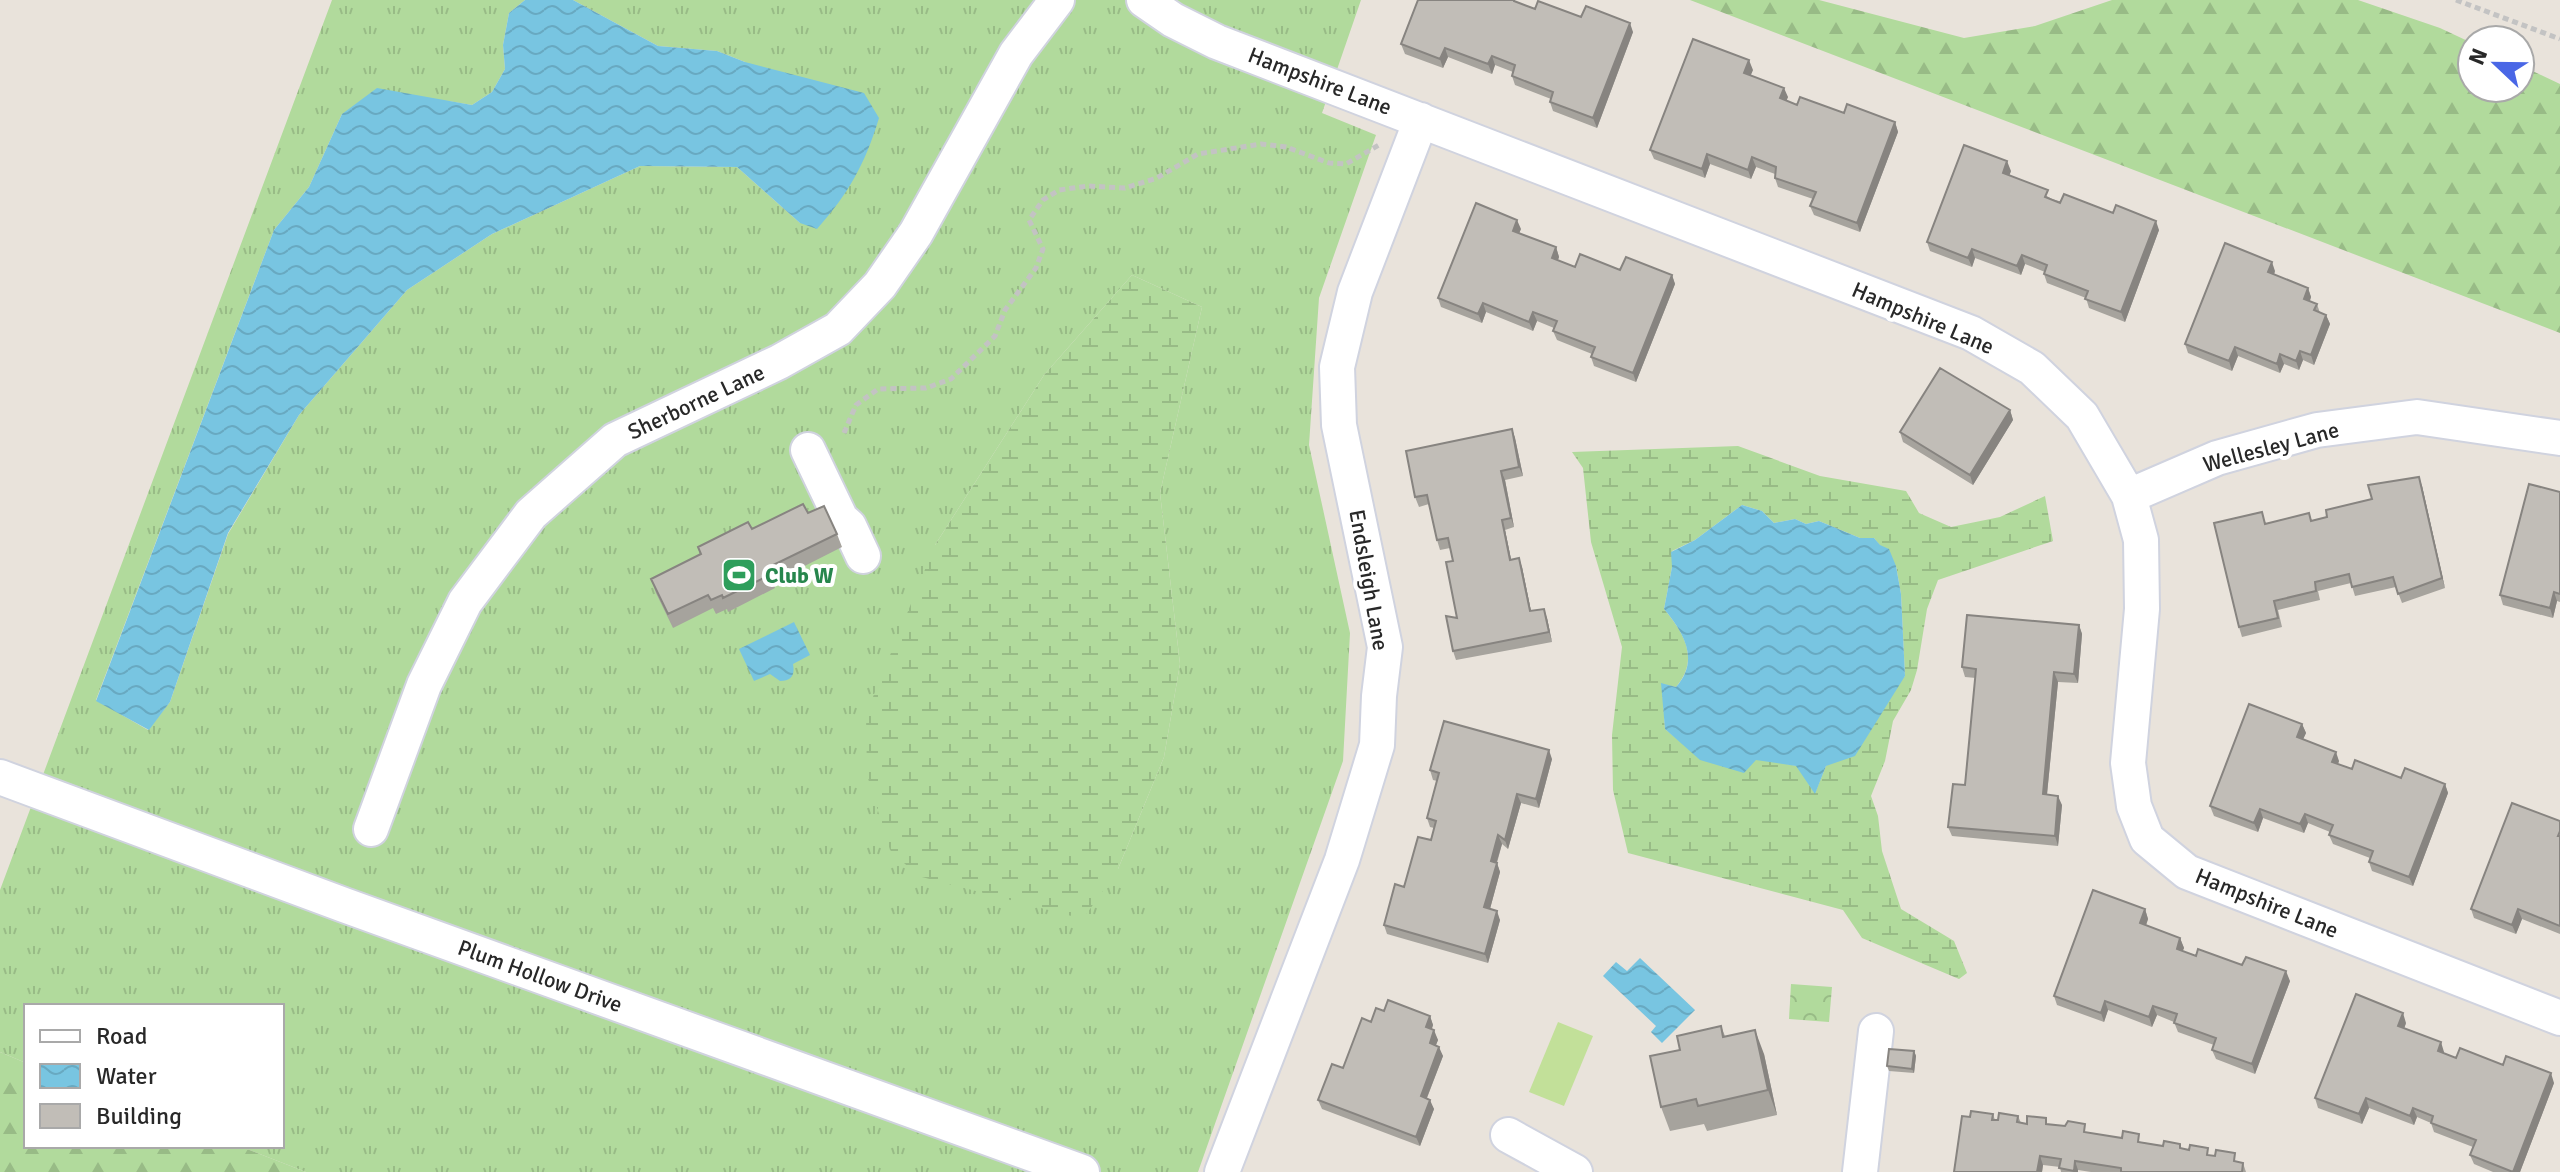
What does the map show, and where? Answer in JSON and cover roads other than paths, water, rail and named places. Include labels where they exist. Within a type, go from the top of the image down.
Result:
[{"type":"street","name":"Sherborne Lane","points":[[371,829],[424,685],[465,602],[531,514],[615,440],[779,362],[838,329],[880,285],[916,233],[1016,54],[1057,0]]},
{"type":"street","name":"Hampshire Lane","points":[[1144,0],[1173,20],[1217,42],[1971,333],[2032,368],[2082,416],[2129,496],[2141,540],[2142,609],[2128,763],[2134,806],[2147,839],[2187,872],[2560,1018]]},
{"type":"street","name":"Endsleigh Lane","points":[[1222,1172],[1342,860],[1377,745],[1385,647],[1339,425],[1337,367],[1355,292],[1421,120]]},
{"type":"street","name":"Wellesley Lane","points":[[2129,496],[2217,458],[2317,430],[2417,417],[2560,438]]},
{"type":"street","points":[[808,450],[841,519],[849,526],[863,556]]},
{"type":"street","name":"Plum Hollow Drive","points":[[0,777],[1082,1172]]},
{"type":"street","points":[[1860,1172],[1876,1031]]},
{"type":"street","points":[[1508,1135],[1575,1172]]},
{"type":"water","points":[[525,0],[573,0],[658,46],[717,51],[745,62],[864,93],[879,118],[862,164],[838,203],[817,229],[800,223],[737,167],[640,166],[492,234],[407,290],[299,415],[228,533],[170,702],[149,730],[96,701],[274,230],[309,187],[342,114],[377,88],[472,105],[492,92],[505,69],[503,45],[509,13]]},
{"type":"water","points":[[1742,505],[1762,511],[1774,523],[1795,519],[1806,524],[1819,521],[1860,538],[1874,538],[1889,549],[1896,566],[1901,594],[1905,676],[1855,756],[1826,766],[1815,794],[1796,766],[1756,760],[1744,773],[1700,760],[1665,729],[1661,683],[1676,687],[1687,667],[1688,657],[1683,637],[1664,609],[1672,567],[1671,552],[1695,540]]},
{"type":"water","points":[[794,622],[810,655],[793,664],[790,679],[780,681],[770,674],[754,681],[739,649]]},
{"type":"water","points":[[1640,958],[1695,1010],[1662,1043],[1651,1032],[1656,1026],[1603,976],[1616,962],[1627,971]]},
{"type":"place","name":"Club W","points":[[739,575]]}]
